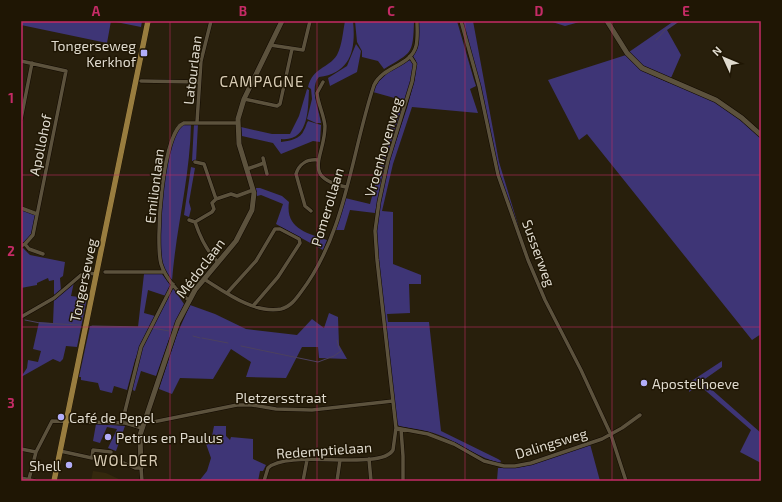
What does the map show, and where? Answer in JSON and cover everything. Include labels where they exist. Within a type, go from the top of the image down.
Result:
[{"type":"main road","name":"Tongerseweg","points":[[54,481],[135,84],[134,81],[138,74],[148,21]]},
{"type":"street","name":"Latourlaan","points":[[197,122],[201,61],[211,21]]},
{"type":"street","name":"Médoclaan","points":[[141,468],[140,440],[142,428],[175,330],[189,300],[204,279],[236,241],[249,218],[254,202],[253,190],[239,142],[238,123],[244,99],[282,21]]},
{"type":"street","points":[[270,45],[301,50],[305,47],[310,21]]},
{"type":"street","name":"Vroenhovenweg","points":[[393,401],[376,260],[375,231],[379,202],[387,165],[412,82],[415,64],[410,56],[416,47],[417,21]]},
{"type":"street","name":"Susserweg","points":[[461,21],[479,86],[498,175],[528,260],[545,300],[581,370],[611,435],[626,481]]},
{"type":"street","points":[[607,21],[627,53],[642,68],[716,100],[742,118],[761,135]]},
{"type":"street","points":[[244,99],[276,106],[280,104],[292,49]]},
{"type":"street","name":"Pomerollaan","points":[[204,279],[253,306],[280,309],[288,306],[297,297],[312,276],[325,252],[336,222],[375,82],[382,73],[410,56]]},
{"type":"street","points":[[21,61],[32,63],[21,119]]},
{"type":"street","name":"Apollohof","points":[[26,244],[33,235],[66,71],[32,63]]},
{"type":"street","points":[[141,81],[199,82]]},
{"type":"street","points":[[323,82],[317,93],[325,127],[318,160],[318,169],[324,179],[331,183],[346,187]]},
{"type":"street","name":"Emilionlaan","points":[[189,300],[173,284],[164,272],[159,252],[162,190],[167,155],[173,134],[178,126],[184,123],[238,123]]},
{"type":"street","points":[[263,158],[267,174]]},
{"type":"street","points":[[311,211],[305,206],[296,174],[302,164],[308,161],[318,160]]},
{"type":"street","points":[[195,162],[204,164],[216,199]]},
{"type":"street","points":[[247,169],[264,163]]},
{"type":"street","points":[[189,220],[195,222],[212,212],[214,209],[212,204],[216,199],[231,194],[237,196],[253,190]]},
{"type":"street","points":[[21,208],[37,214]]},
{"type":"street","points":[[195,222],[208,254],[218,262]]},
{"type":"street","points":[[227,293],[256,261],[275,229],[278,228],[299,239],[300,243],[278,277],[253,306]]},
{"type":"street","points":[[21,246],[26,244],[29,249],[43,254]]},
{"type":"street","points":[[105,272],[164,272]]},
{"type":"street","points":[[21,317],[54,298],[83,274],[97,274]]},
{"type":"street","points":[[122,423],[141,347],[173,284]]},
{"type":"street","name":"Pletzersstraat","points":[[145,420],[154,422],[237,405],[252,405],[276,409],[312,410],[393,401]]},
{"type":"street","name":"Redemptielaan","points":[[264,481],[267,470],[273,464],[307,460],[369,459],[390,454],[393,450],[396,428],[393,401]]},
{"type":"street","name":"Dalingsweg","points":[[396,428],[417,431],[439,438],[478,458],[504,466],[515,466],[531,463],[611,435],[640,415]]},
{"type":"street","points":[[29,479],[36,452],[50,423],[54,421],[122,423],[142,428]]},
{"type":"street","points":[[401,429],[403,481]]},
{"type":"street","points":[[21,449],[36,452]]},
{"type":"street","points":[[60,451],[92,456],[93,450],[111,452]]},
{"type":"street","points":[[112,458],[135,468],[141,468],[142,481]]},
{"type":"street","points":[[369,459],[371,481]]},
{"type":"street","points":[[303,481],[307,460]]},
{"type":"street","points":[[337,481],[340,460]]},
{"type":"street","points":[[21,478],[35,481]]},
{"type":"shaded area","points":[[21,21],[111,21],[107,43],[21,25]]},
{"type":"shaded area","points":[[111,21],[142,21],[141,27]]},
{"type":"shaded area","points":[[345,21],[353,21],[354,31],[352,50],[345,65],[330,75],[319,77],[316,82],[315,93],[321,123],[316,123],[307,119],[312,99],[311,89],[308,87],[313,76],[337,55]]},
{"type":"shaded area","points":[[355,21],[414,21],[413,40],[409,51],[406,55],[384,69],[378,61],[362,57],[362,51],[357,42]]},
{"type":"shaded area","points":[[419,21],[457,21],[476,86],[470,89],[478,113],[412,107],[393,164],[382,211],[393,212],[393,264],[421,275],[421,284],[409,284],[410,313],[387,314],[388,322],[429,322],[441,431],[498,459],[501,461],[500,463],[478,455],[451,440],[433,433],[399,426],[397,423],[376,243],[378,212],[390,159],[407,108],[415,78],[416,61],[413,56],[418,47]]},
{"type":"shaded area","points":[[463,21],[473,21],[499,162],[519,228],[500,183]]},
{"type":"shaded area","points":[[549,21],[583,21],[565,26]]},
{"type":"shaded area","points":[[674,21],[680,21],[667,30],[681,55],[671,78],[641,65],[629,52]]},
{"type":"shaded area","points":[[356,44],[361,51],[357,72],[330,86],[328,78],[347,66]]},
{"type":"shaded area","points":[[626,55],[635,64],[656,77],[716,101],[740,118],[761,138],[761,334],[752,340],[587,134],[579,140],[548,80]]},
{"type":"shaded area","points":[[411,60],[414,63],[412,79],[388,156],[375,213],[350,210],[344,230],[335,230],[345,198],[370,204],[398,99],[373,92],[383,76],[399,64]]},
{"type":"shaded area","points":[[307,89],[309,90],[307,115],[302,130],[290,139],[281,139],[281,142],[300,136],[308,121],[321,125],[320,142],[313,141],[281,154],[273,143],[242,136],[241,127],[272,134],[290,134],[299,116]]},
{"type":"shaded area","points":[[183,124],[191,124],[190,144],[172,281],[163,265],[160,220],[169,148],[174,135]]},
{"type":"shaded area","points":[[194,124],[198,124],[196,161],[192,161]]},
{"type":"shaded area","points":[[191,167],[195,168],[189,202],[191,209],[189,217],[184,215]]},
{"type":"shaded area","points":[[256,188],[282,196],[289,202],[290,218],[294,224],[305,232],[327,240],[323,250],[276,224],[283,204],[261,195],[257,196]]},
{"type":"shaded area","points":[[21,209],[36,214],[30,236],[21,246]]},
{"type":"shaded area","points":[[23,248],[30,255],[65,262],[63,276],[60,278],[61,291],[54,295],[54,280],[49,281],[48,278],[37,283],[37,285],[21,288],[21,250]]},
{"type":"shaded area","points":[[144,274],[162,274],[171,286],[166,296],[148,290],[144,313],[155,316],[135,360],[127,390],[114,386],[112,393],[100,390],[98,383],[81,380],[81,377],[79,377],[90,326],[138,327]]},
{"type":"shaded area","points":[[74,282],[71,296],[87,298],[77,347],[66,346],[63,359],[60,362],[53,359],[21,377],[27,368],[28,360],[38,362],[41,351],[33,349],[39,322],[53,323],[54,299]]},
{"type":"shaded area","points":[[173,288],[184,304],[172,331],[156,376],[141,371],[135,391],[130,389],[142,347]]},
{"type":"shaded area","points":[[190,305],[215,314],[246,329],[297,335],[312,319],[324,328],[329,313],[338,317],[339,345],[347,359],[319,358],[318,347],[302,347],[286,378],[246,377],[251,362],[231,349],[213,379],[180,378],[172,394],[159,389],[177,334]]},
{"type":"shaded area","points":[[722,361],[722,367],[702,381],[761,433],[761,463],[740,452],[751,430],[699,385],[689,392],[690,382]]},
{"type":"shaded area","points":[[96,424],[125,426],[116,451],[108,448],[117,429],[107,427],[100,443],[93,441]]},
{"type":"shaded area","points":[[214,426],[226,426],[226,436],[230,440],[231,437],[253,439],[253,459],[266,465],[263,471],[260,471],[258,481],[199,481],[207,471],[211,458],[205,441],[212,436]]},
{"type":"shaded area","points":[[590,444],[600,481],[494,481],[497,480],[498,468],[522,467]]},
{"type":"shaded area","points":[[93,471],[106,473],[123,481],[91,481]]},
{"type":"waterway","points":[[656,40],[666,29],[679,21]]},
{"type":"waterway","points":[[25,320],[40,323],[80,325]]},
{"type":"waterway","points":[[92,326],[148,327]]},
{"type":"waterway","points":[[153,328],[169,331]]},
{"type":"waterway","points":[[193,336],[200,338]]},
{"type":"waterway","points":[[202,338],[228,343]]},
{"type":"waterway","points":[[241,346],[318,362],[334,356],[341,351],[337,340]]},
{"type":"place","name":"Tongerseweg Kerkhof","points":[[144,53]]},
{"type":"place","name":"Apostelhoeve","points":[[644,383]]},
{"type":"place","name":"Café de Pepel","points":[[61,417]]},
{"type":"place","name":"Petrus en Paulus","points":[[108,437]]},
{"type":"place","name":"Shell","points":[[69,465]]},
{"type":"district","name":"CAMPAGNE","points":[[262,81]]},
{"type":"district","name":"WOLDER","points":[[126,460]]}]
